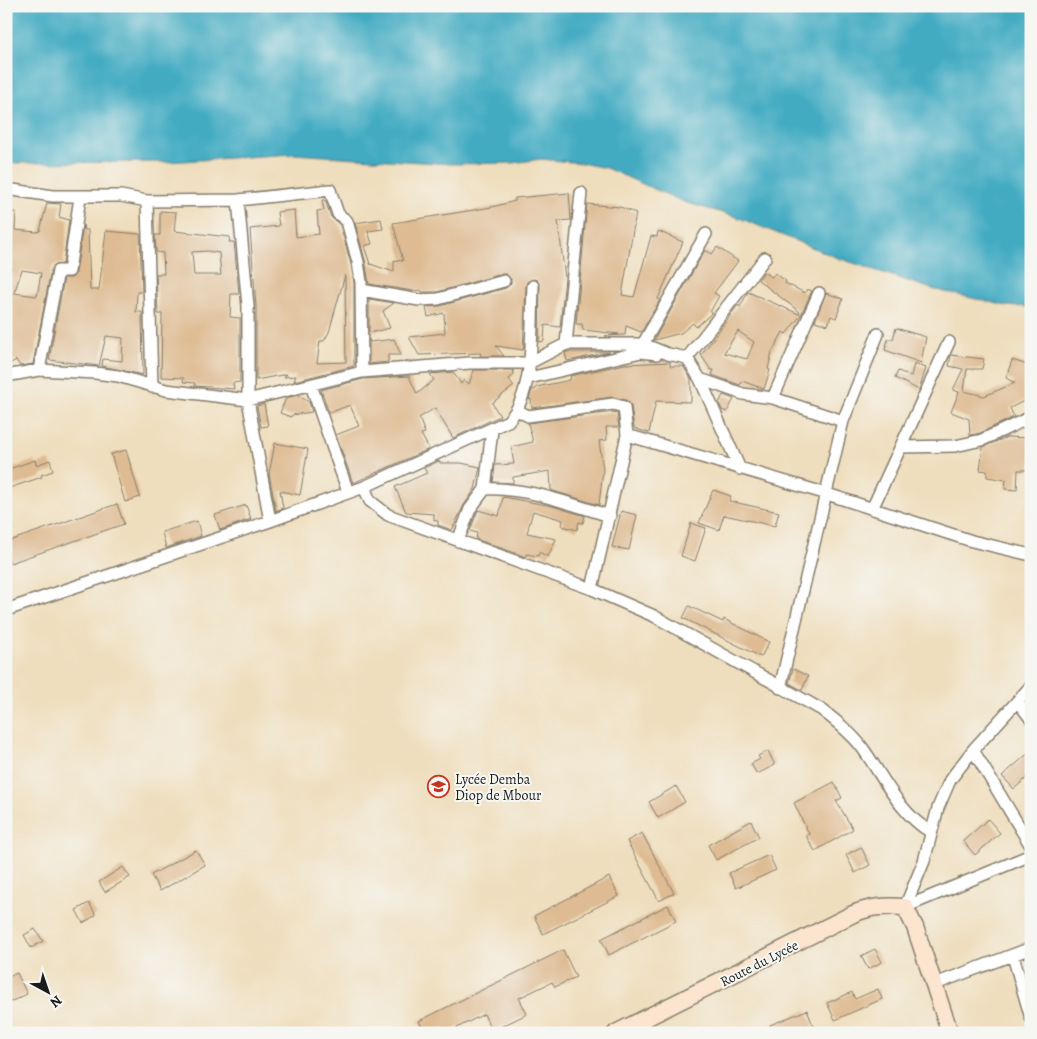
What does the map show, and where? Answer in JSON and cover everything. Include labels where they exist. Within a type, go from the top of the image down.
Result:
[{"type":"main road","name":"Route du Lycée","points":[[616,1033],[868,908],[884,906],[905,907]]},
{"type":"main road","points":[[905,907],[916,927],[950,1033]]},
{"type":"street","points":[[6,189],[53,196],[121,196],[147,201],[238,200],[330,190],[338,214],[348,222],[358,262],[361,290],[362,372]]},
{"type":"street","points":[[566,344],[581,193]]},
{"type":"street","points":[[38,370],[58,271],[69,271],[80,197]]},
{"type":"street","points":[[238,200],[248,306],[248,400],[270,521]]},
{"type":"street","points":[[147,201],[152,387]]},
{"type":"street","points":[[643,344],[706,234]]},
{"type":"street","points":[[687,358],[765,258]]},
{"type":"street","points":[[361,290],[419,300],[438,299],[504,281]]},
{"type":"street","points":[[6,610],[270,521],[364,487],[492,430],[508,421],[518,411],[522,394],[529,378],[533,286]]},
{"type":"street","points":[[773,398],[819,293]]},
{"type":"street","points":[[780,688],[824,493],[843,421],[878,334]]},
{"type":"street","points":[[872,509],[949,342]]},
{"type":"street","points":[[6,376],[38,370],[95,372],[118,376],[152,387],[248,400],[362,372],[470,363],[529,362],[566,344],[643,344],[668,354]]},
{"type":"street","points":[[529,378],[641,352],[668,354],[687,358],[700,379],[740,469]]},
{"type":"street","points":[[700,379],[743,394],[773,398],[843,421]]},
{"type":"street","points":[[311,385],[348,492]]},
{"type":"street","points":[[518,411],[528,416],[613,404],[624,407],[627,435],[592,589]]},
{"type":"street","points":[[901,447],[955,446],[982,440],[1031,417]]},
{"type":"street","points":[[458,541],[470,509],[485,489],[492,430]]},
{"type":"street","points":[[627,435],[824,493],[972,541],[1031,555]]},
{"type":"street","points":[[364,487],[370,501],[388,515],[592,589],[654,616],[822,710],[841,725],[860,745],[906,811],[920,826],[931,832]]},
{"type":"street","points":[[485,489],[516,490],[610,516]]},
{"type":"street","points":[[905,907],[924,861],[938,808],[950,780],[973,750],[1031,686]]},
{"type":"street","points":[[1018,702],[1031,719]]},
{"type":"street","points":[[973,750],[1031,846]]},
{"type":"street","points":[[905,907],[1031,855]]},
{"type":"street","points":[[935,984],[1031,948]]},
{"type":"street","points":[[1013,956],[1031,1018]]},
{"type":"water","points":[[6,6],[1031,6],[1031,307],[1007,306],[932,289],[838,258],[737,217],[684,202],[606,168],[581,163],[541,159],[513,163],[452,164],[293,154],[168,162],[6,163]]},
{"type":"building","points":[[569,193],[571,220],[558,221],[565,278],[560,327],[545,325],[544,341],[539,342],[540,286],[537,280],[533,279],[527,282],[526,286],[523,350],[496,346],[504,356],[480,356],[481,353],[419,355],[409,337],[445,333],[444,313],[428,317],[426,307],[440,306],[506,288],[511,283],[511,279],[506,274],[502,274],[437,292],[413,291],[369,284],[355,223],[381,219],[383,229],[368,231],[372,244],[364,246],[370,264],[394,272],[394,260],[403,261],[393,223],[492,207],[515,201],[515,198]]},
{"type":"building","points":[[322,200],[325,200],[331,217],[340,225],[351,264],[354,283],[354,366],[294,381],[296,376],[284,377],[287,374],[256,380],[256,306],[250,229],[279,226],[277,212],[294,210],[296,237],[319,234],[317,211],[324,210]],"holes":[[[345,275],[346,362],[317,363],[320,341],[324,341],[329,332]]]},
{"type":"building","points":[[47,203],[61,204],[59,217],[69,220],[63,264],[54,265],[51,270],[33,364],[20,366],[16,360],[6,366],[6,282],[11,268],[6,268],[6,212],[16,212],[15,230],[40,231]],"holes":[[[22,270],[41,273],[37,296],[14,293]]]},
{"type":"building","points":[[587,204],[620,207],[636,213],[622,295],[634,297],[651,236],[657,237],[658,231],[683,242],[658,299],[660,300],[641,332],[626,326],[625,335],[605,336],[619,334],[583,330],[582,324],[576,324]]},
{"type":"building","points":[[160,211],[176,212],[174,231],[230,237],[229,242],[234,242],[239,294],[231,294],[230,317],[240,318],[240,382],[233,383],[234,389],[195,386],[195,383],[183,382],[184,378],[161,377],[162,314],[158,314],[156,274],[164,274],[163,253],[156,252],[155,235],[160,235]],"holes":[[[207,251],[219,253],[221,275],[194,275],[192,252]]]},
{"type":"building","points":[[83,225],[84,230],[88,230],[90,290],[99,290],[106,231],[140,234],[142,292],[137,292],[136,312],[142,312],[143,375],[102,366],[103,359],[122,361],[123,338],[106,336],[99,366],[49,360],[64,278],[72,278],[76,273]]},
{"type":"building","points":[[717,247],[738,261],[714,293],[719,296],[710,312],[712,313],[696,327],[693,323],[681,333],[654,340],[705,250],[712,254]]},
{"type":"building","points":[[764,272],[772,277],[775,273],[786,281],[785,283],[805,293],[807,289],[812,291],[801,315],[786,334],[783,332],[772,352],[768,369],[770,370],[764,389],[742,381],[740,385],[712,375],[714,370],[711,370],[701,355],[738,305],[740,307],[748,292],[799,314],[800,312],[758,280]],"holes":[[[738,331],[754,342],[747,359],[724,353]]]},
{"type":"building","points":[[826,293],[843,299],[836,318],[831,316],[828,325],[815,321]]},
{"type":"building","points":[[369,299],[394,303],[383,311],[390,328],[369,333]]},
{"type":"building","points":[[896,328],[926,337],[921,363],[885,350],[888,339],[893,339]]},
{"type":"building","points":[[369,339],[370,342],[394,339],[401,355],[388,355],[388,362],[369,364]]},
{"type":"building","points":[[610,352],[567,361],[565,353]]},
{"type":"building","points":[[951,355],[984,359],[982,369],[967,369],[964,391],[984,396],[1015,383],[1006,378],[1012,360],[1031,366],[1031,394],[1028,399],[1010,408],[1014,417],[980,433],[970,435],[969,419],[951,412],[959,392],[953,390],[963,369],[949,366]]},
{"type":"building","points":[[670,362],[670,366],[683,366],[691,379],[691,402],[656,401],[649,433],[634,428],[631,406],[626,400],[612,397],[532,408],[531,399],[529,400],[532,390],[536,389],[536,387],[566,381],[571,379],[570,376],[625,364]]},
{"type":"building","points":[[914,364],[926,368],[919,390],[895,378],[898,371],[911,376]]},
{"type":"building","points":[[474,370],[513,370],[514,375],[509,379],[514,386],[492,403],[500,416],[453,438],[435,408],[419,418],[425,433],[421,434],[429,449],[353,483],[336,435],[359,426],[350,405],[329,413],[321,390],[363,379],[409,376],[417,394],[434,380],[430,374],[453,372],[461,384],[464,380],[469,384]]},
{"type":"building","points":[[298,395],[309,402],[312,412],[292,415],[291,417],[280,413],[286,398]]},
{"type":"building","points":[[723,395],[734,399],[727,412],[722,410],[719,403]]},
{"type":"building","points":[[264,404],[268,426],[261,427],[257,406]]},
{"type":"building","points":[[617,413],[619,427],[606,427],[607,440],[599,441],[603,469],[599,505],[551,490],[550,471],[513,477],[513,483],[493,482],[495,465],[514,464],[511,447],[533,442],[528,423]]},
{"type":"building","points":[[1007,437],[1031,438],[1031,470],[1018,470],[1017,490],[1005,489],[1006,480],[987,477],[987,471],[980,470],[983,447]]},
{"type":"building","points":[[275,443],[308,449],[300,495],[280,491],[283,508],[276,511],[269,474]]},
{"type":"building","points":[[126,450],[140,497],[125,502],[111,454]]},
{"type":"building","points":[[35,460],[36,465],[50,460],[53,471],[41,475],[42,477],[6,489],[6,470]]},
{"type":"building","points":[[439,461],[440,463],[461,463],[480,467],[475,489],[464,505],[452,530],[438,525],[438,521],[434,520],[434,514],[406,512],[395,487],[427,473],[424,468]]},
{"type":"building","points":[[713,490],[731,496],[729,501],[779,512],[775,526],[724,515],[719,530],[699,523]]},
{"type":"building","points":[[503,497],[552,506],[585,516],[583,523],[579,522],[577,530],[562,526],[563,520],[533,511],[527,533],[556,539],[548,557],[539,552],[538,556],[526,554],[526,557],[476,539],[477,533],[470,531],[478,510],[499,516]]},
{"type":"building","points":[[117,504],[124,524],[10,563],[8,558],[6,559],[6,542]]},
{"type":"building","points":[[246,505],[251,519],[220,530],[215,515]]},
{"type":"building","points":[[621,511],[637,515],[629,550],[612,547]]},
{"type":"building","points":[[197,521],[201,536],[166,548],[162,532]]},
{"type":"building","points":[[691,523],[706,528],[695,561],[681,556]]},
{"type":"building","points":[[689,606],[723,622],[724,619],[769,642],[761,657],[683,618]]},
{"type":"building","points":[[793,669],[808,676],[802,690],[789,683]]},
{"type":"building","points":[[768,751],[775,765],[757,774],[751,764],[760,759],[758,756]]},
{"type":"building","points":[[1031,751],[1031,774],[1014,789],[1002,776]]},
{"type":"building","points":[[834,782],[842,798],[836,801],[853,829],[815,851],[806,836],[809,834],[794,803]]},
{"type":"building","points":[[676,786],[685,802],[658,818],[649,802]]},
{"type":"building","points":[[988,819],[1000,833],[975,855],[963,841]]},
{"type":"building","points":[[751,821],[759,837],[716,860],[708,845]]},
{"type":"building","points":[[642,833],[674,893],[659,901],[627,841]]},
{"type":"building","points":[[861,847],[870,865],[855,873],[846,855]]},
{"type":"building","points":[[196,850],[205,865],[160,891],[151,875]]},
{"type":"building","points":[[769,855],[776,870],[736,888],[729,873]]},
{"type":"building","points":[[123,867],[130,877],[105,892],[99,882]]},
{"type":"building","points":[[609,877],[619,896],[543,934],[534,916]]},
{"type":"building","points":[[89,903],[96,915],[83,923],[76,910]]},
{"type":"building","points":[[668,905],[676,921],[609,955],[601,939]]},
{"type":"building","points":[[35,929],[43,941],[31,948],[24,935]]},
{"type":"building","points":[[875,949],[882,962],[868,969],[861,956]]},
{"type":"building","points":[[563,950],[576,977],[555,987],[552,982],[519,998],[527,1014],[492,1031],[484,1014],[447,1033],[425,1033],[419,1021]]},
{"type":"building","points":[[17,973],[27,994],[6,1004],[6,978]]},
{"type":"building","points":[[878,989],[882,999],[835,1020],[827,1003],[852,992],[855,999]]},
{"type":"building","points":[[807,1010],[816,1033],[773,1033],[770,1025]]},
{"type":"place","name":"Lycée Demba Diop de Mbour","points":[[439,787]]}]
